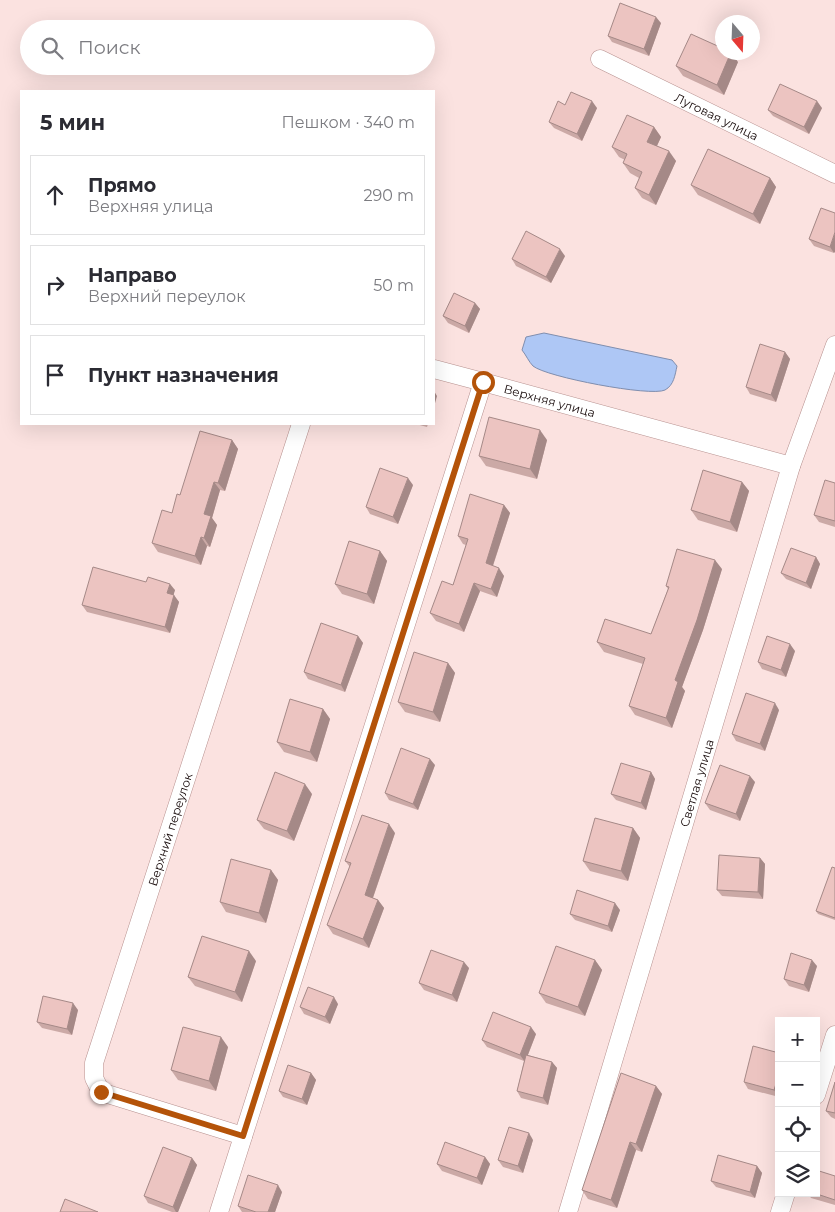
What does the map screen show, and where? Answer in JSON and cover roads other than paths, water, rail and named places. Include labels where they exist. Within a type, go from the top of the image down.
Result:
[{"type":"street","name":"Луговая улица","points":[[600,58],[835,174]]},
{"type":"street","name":"Светлая улица","points":[[568,1212],[791,466],[833,351]]},
{"type":"street","points":[[219,1212],[483,382],[435,369]]},
{"type":"street","name":"Верхняя улица","points":[[483,382],[791,466]]},
{"type":"street","name":"Верхний переулок","points":[[243,1136],[101,1092],[94,1078],[94,1063],[301,425]]},
{"type":"street","points":[[820,1082],[835,1035]]},
{"type":"street","points":[[780,1212],[785,1197]]},
{"type":"water","points":[[544,333],[672,360],[677,366],[674,380],[665,390],[640,391],[599,385],[542,370],[533,366],[522,350],[526,337]]}]
